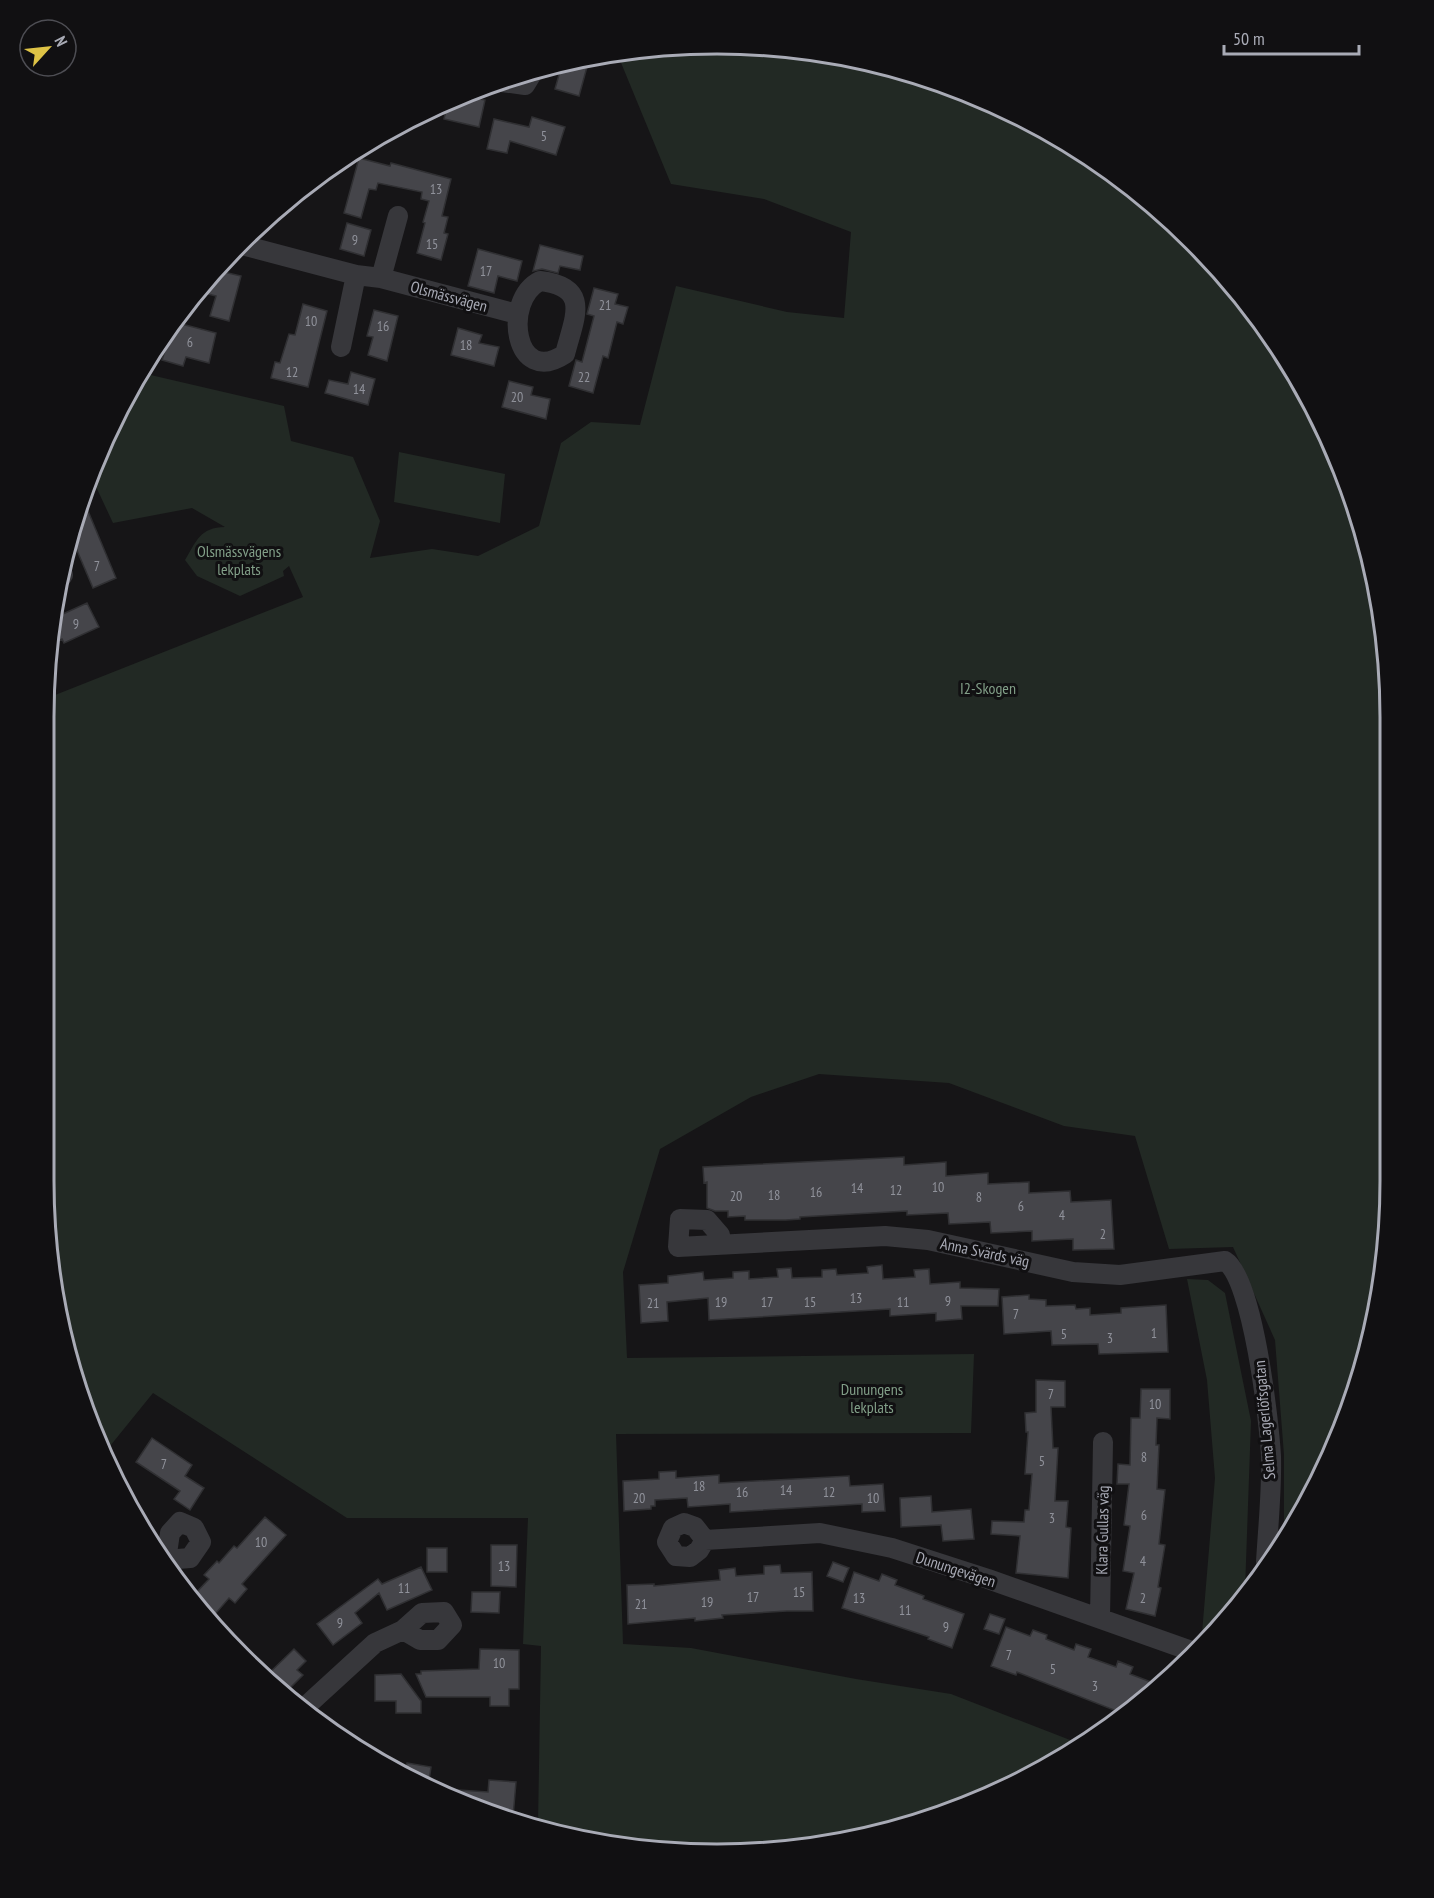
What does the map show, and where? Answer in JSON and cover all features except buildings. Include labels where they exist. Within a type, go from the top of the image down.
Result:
[{"type":"street","points":[[381,278],[398,216]]},
{"type":"street","name":"Olsmässvägen","points":[[249,247],[518,314]]},
{"type":"street","points":[[341,347],[356,275]]},
{"type":"street","name":"Anna Svärds väg","points":[[721,1244],[885,1236],[928,1240],[1073,1272],[1120,1275],[1225,1261],[1229,1263],[1238,1280]]},
{"type":"street","name":"Selma Lagerlöfsgatan","points":[[1238,1280],[1252,1325],[1266,1406],[1270,1456],[1267,1551]]},
{"type":"street","name":"Klara Gullas väg","points":[[1100,1618],[1103,1442]]},
{"type":"street","name":"Dunungevägen","points":[[705,1540],[820,1533],[892,1548],[988,1579],[1187,1649]]},
{"type":"street","points":[[309,1704],[375,1643],[404,1630]]},
{"type":"green space","name":"I2-Skogen","points":[[674,55],[760,55],[846,67],[930,89],[971,104],[1010,122],[1085,166],[1121,191],[1186,248],[1243,313],[1291,386],[1330,463],[1345,504],[1367,588],[1379,674],[1379,1224],[1367,1310],[1345,1394],[1312,1474],[1284,1523],[1284,1455],[1275,1340],[1233,1247],[1169,1249],[1135,1136],[1064,1126],[949,1083],[819,1074],[751,1097],[660,1149],[623,1272],[627,1358],[974,1354],[971,1433],[616,1434],[623,1644],[691,1648],[951,1694],[1071,1740],[1010,1776],[930,1809],[846,1831],[760,1843],[674,1843],[588,1831],[538,1819],[541,1646],[523,1644],[528,1518],[347,1518],[153,1393],[109,1447],[89,1394],[77,1353],[67,1310],[55,1224],[55,695],[303,597],[289,566],[283,571],[284,576],[240,596],[197,576],[185,560],[204,533],[225,527],[192,508],[113,523],[96,486],[122,424],[143,385],[150,375],[284,406],[291,441],[353,457],[380,521],[370,558],[432,549],[478,556],[539,526],[561,443],[591,422],[640,425],[676,286],[787,312],[844,318],[851,232],[764,199],[671,184],[621,62]]},
{"type":"green space","points":[[399,452],[505,474],[500,523],[394,502]]},
{"type":"green space","points":[[1187,1279],[1208,1280],[1225,1293],[1251,1421],[1245,1582],[1202,1632],[1215,1478],[1207,1380]]},
{"type":"park label","name":"Olsmässvägens lekplats","points":[[239,560]]},
{"type":"park label","name":"Dunungens lekplats","points":[[872,1398]]}]
